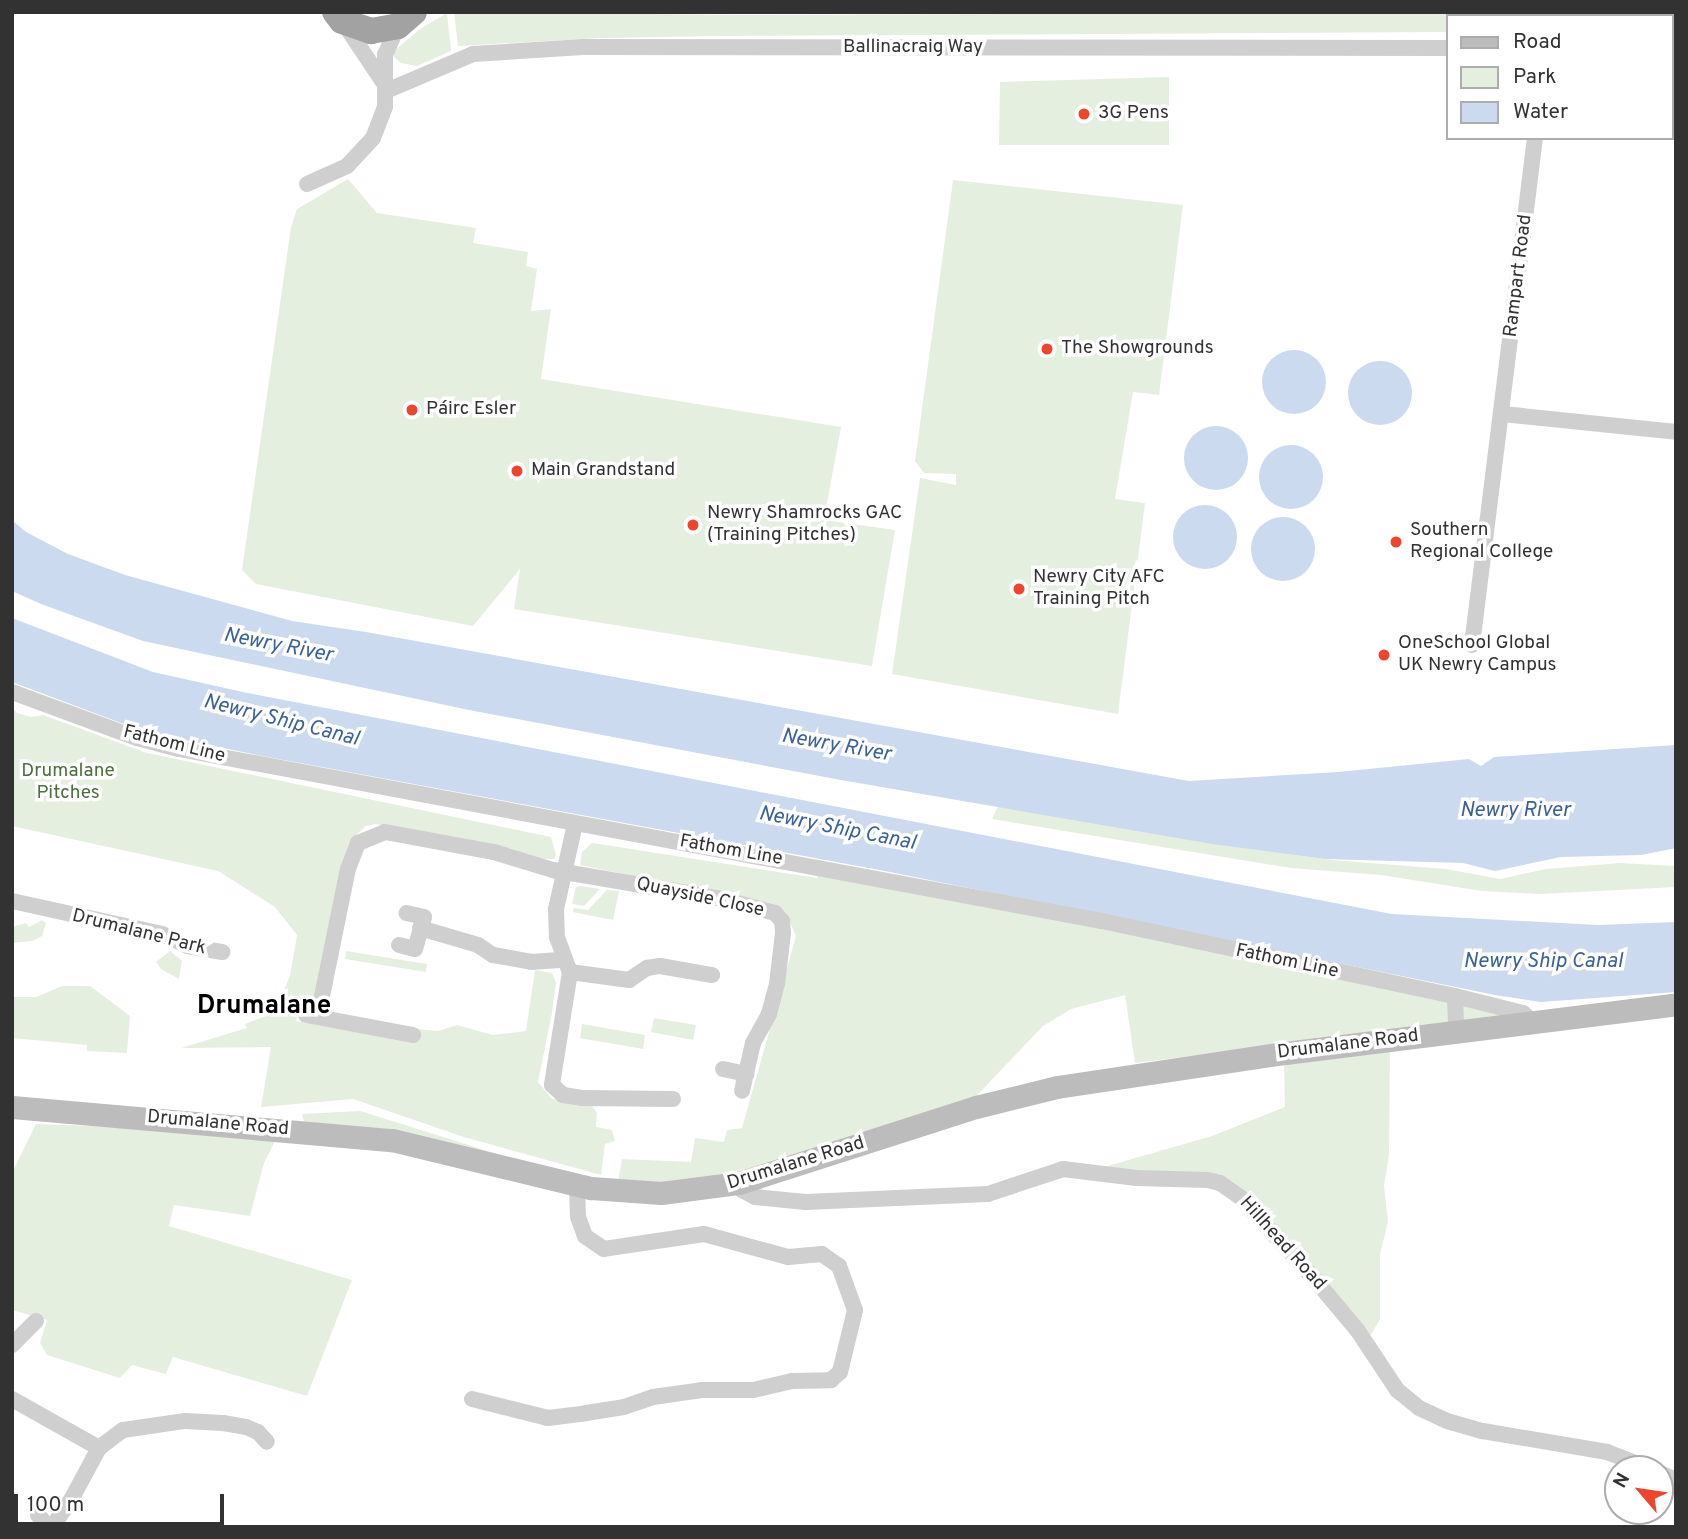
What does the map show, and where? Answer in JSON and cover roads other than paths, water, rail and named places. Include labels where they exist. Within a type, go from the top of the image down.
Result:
[{"type":"highway","points":[[339,17],[371,31],[410,17]]},
{"type":"main road","points":[[1532,1021],[1676,1004]]},
{"type":"main road","name":"Drumalane Road","points":[[12,1107],[392,1140],[578,1185],[660,1193],[739,1183],[976,1107],[1057,1087],[1285,1053],[1532,1021]]},
{"type":"street","points":[[339,17],[385,88]]},
{"type":"street","points":[[307,184],[347,166],[367,146],[382,120],[384,55],[410,17]]},
{"type":"street","name":"Ballinacraig Way","points":[[385,88],[473,54],[583,47],[1446,48]]},
{"type":"street","name":"Rampart Road","points":[[1472,645],[1503,414],[1535,140]]},
{"type":"street","points":[[1503,414],[1676,432]]},
{"type":"street","name":"Fathom Line","points":[[12,692],[137,738],[178,749],[1102,921],[1455,996],[1523,1013],[1532,1021]]},
{"type":"street","points":[[575,824],[556,909],[557,937],[566,966],[566,1014],[552,1085],[563,1094],[582,1098],[673,1099]]},
{"type":"street","name":"Quayside Close","points":[[413,1035],[312,1016],[348,869],[358,843],[385,832],[494,852],[564,872],[722,899],[775,914],[782,921],[782,959],[763,1030],[753,1043],[742,1091]]},
{"type":"street","name":"Drumalane Park","points":[[13,903],[162,934],[188,946],[222,952]]},
{"type":"street","points":[[399,946],[415,949],[424,917],[406,913]]},
{"type":"street","points":[[420,928],[478,945],[494,955],[566,966],[629,980],[647,968],[660,966],[712,975]]},
{"type":"street","points":[[1455,996],[1456,1032]]},
{"type":"street","points":[[723,1069],[746,1074]]},
{"type":"street","name":"Hillhead Road","points":[[739,1183],[742,1190],[755,1197],[806,1202],[988,1194],[1063,1169],[1136,1178],[1208,1180],[1220,1183],[1240,1196],[1317,1282],[1358,1331],[1397,1390],[1419,1408],[1447,1421],[1483,1431],[1615,1455]]},
{"type":"street","points":[[472,1399],[548,1418],[624,1407],[653,1397],[677,1393],[753,1390],[792,1381],[831,1380],[840,1373],[855,1310],[839,1266],[822,1254],[788,1257],[704,1234],[604,1249],[585,1236],[578,1217],[578,1185]]},
{"type":"street","points":[[12,1345],[36,1321]]},
{"type":"street","points":[[12,1399],[99,1448]]},
{"type":"street","points":[[46,1523],[71,1500],[107,1438],[124,1430],[185,1421],[246,1427],[258,1432],[267,1442]]},
{"type":"water","points":[[1294,350],[1317,359],[1326,382],[1317,405],[1294,414],[1271,405],[1262,382],[1271,359]]},
{"type":"water","points":[[1380,361],[1403,370],[1412,393],[1403,416],[1380,425],[1357,416],[1348,393],[1357,370]]},
{"type":"water","points":[[1216,426],[1239,435],[1248,458],[1239,481],[1216,490],[1193,481],[1184,458],[1193,435]]},
{"type":"water","points":[[1291,445],[1314,454],[1323,477],[1314,500],[1291,509],[1268,500],[1259,477],[1268,454]]},
{"type":"water","points":[[1205,505],[1228,514],[1237,537],[1228,560],[1205,569],[1182,560],[1173,537],[1182,514]]},
{"type":"water","points":[[1283,517],[1306,526],[1315,549],[1306,572],[1283,581],[1260,572],[1251,549],[1260,526]]},
{"type":"water","name":"Newry River","points":[[12,520],[26,532],[68,554],[125,575],[292,621],[366,632],[1189,781],[1338,772],[1469,759],[1481,766],[1494,757],[1676,745],[1676,848],[1641,855],[1561,857],[1495,871],[1463,863],[1325,859],[1212,844],[841,780],[469,710],[143,641],[41,604],[12,591]]},
{"type":"water","name":"Newry Ship Canal","points":[[12,618],[153,672],[243,692],[1392,914],[1598,925],[1676,922],[1676,992],[1541,1002],[1495,995],[890,872],[170,737],[121,723],[12,682]]},
{"type":"place","name":"3G Pens","points":[[1084,114]]},
{"type":"place","name":"The Showgrounds","points":[[1047,349]]},
{"type":"place","name":"Páirc Esler","points":[[412,410]]},
{"type":"place","name":"Main Grandstand","points":[[517,471]]},
{"type":"place","name":"Newry Shamrocks GAC (Training Pitches)","points":[[693,525]]},
{"type":"place","name":"Southern Regional College","points":[[1396,542]]},
{"type":"place","name":"Newry City AFC Training Pitch","points":[[1019,589]]},
{"type":"place","name":"OneSchool Global UK Newry Campus","points":[[1384,655]]},
{"type":"district","name":"Drumalane","points":[[264,1007]]},
{"type":"park label","name":"Drumalane Pitches","points":[[68,783]]}]
